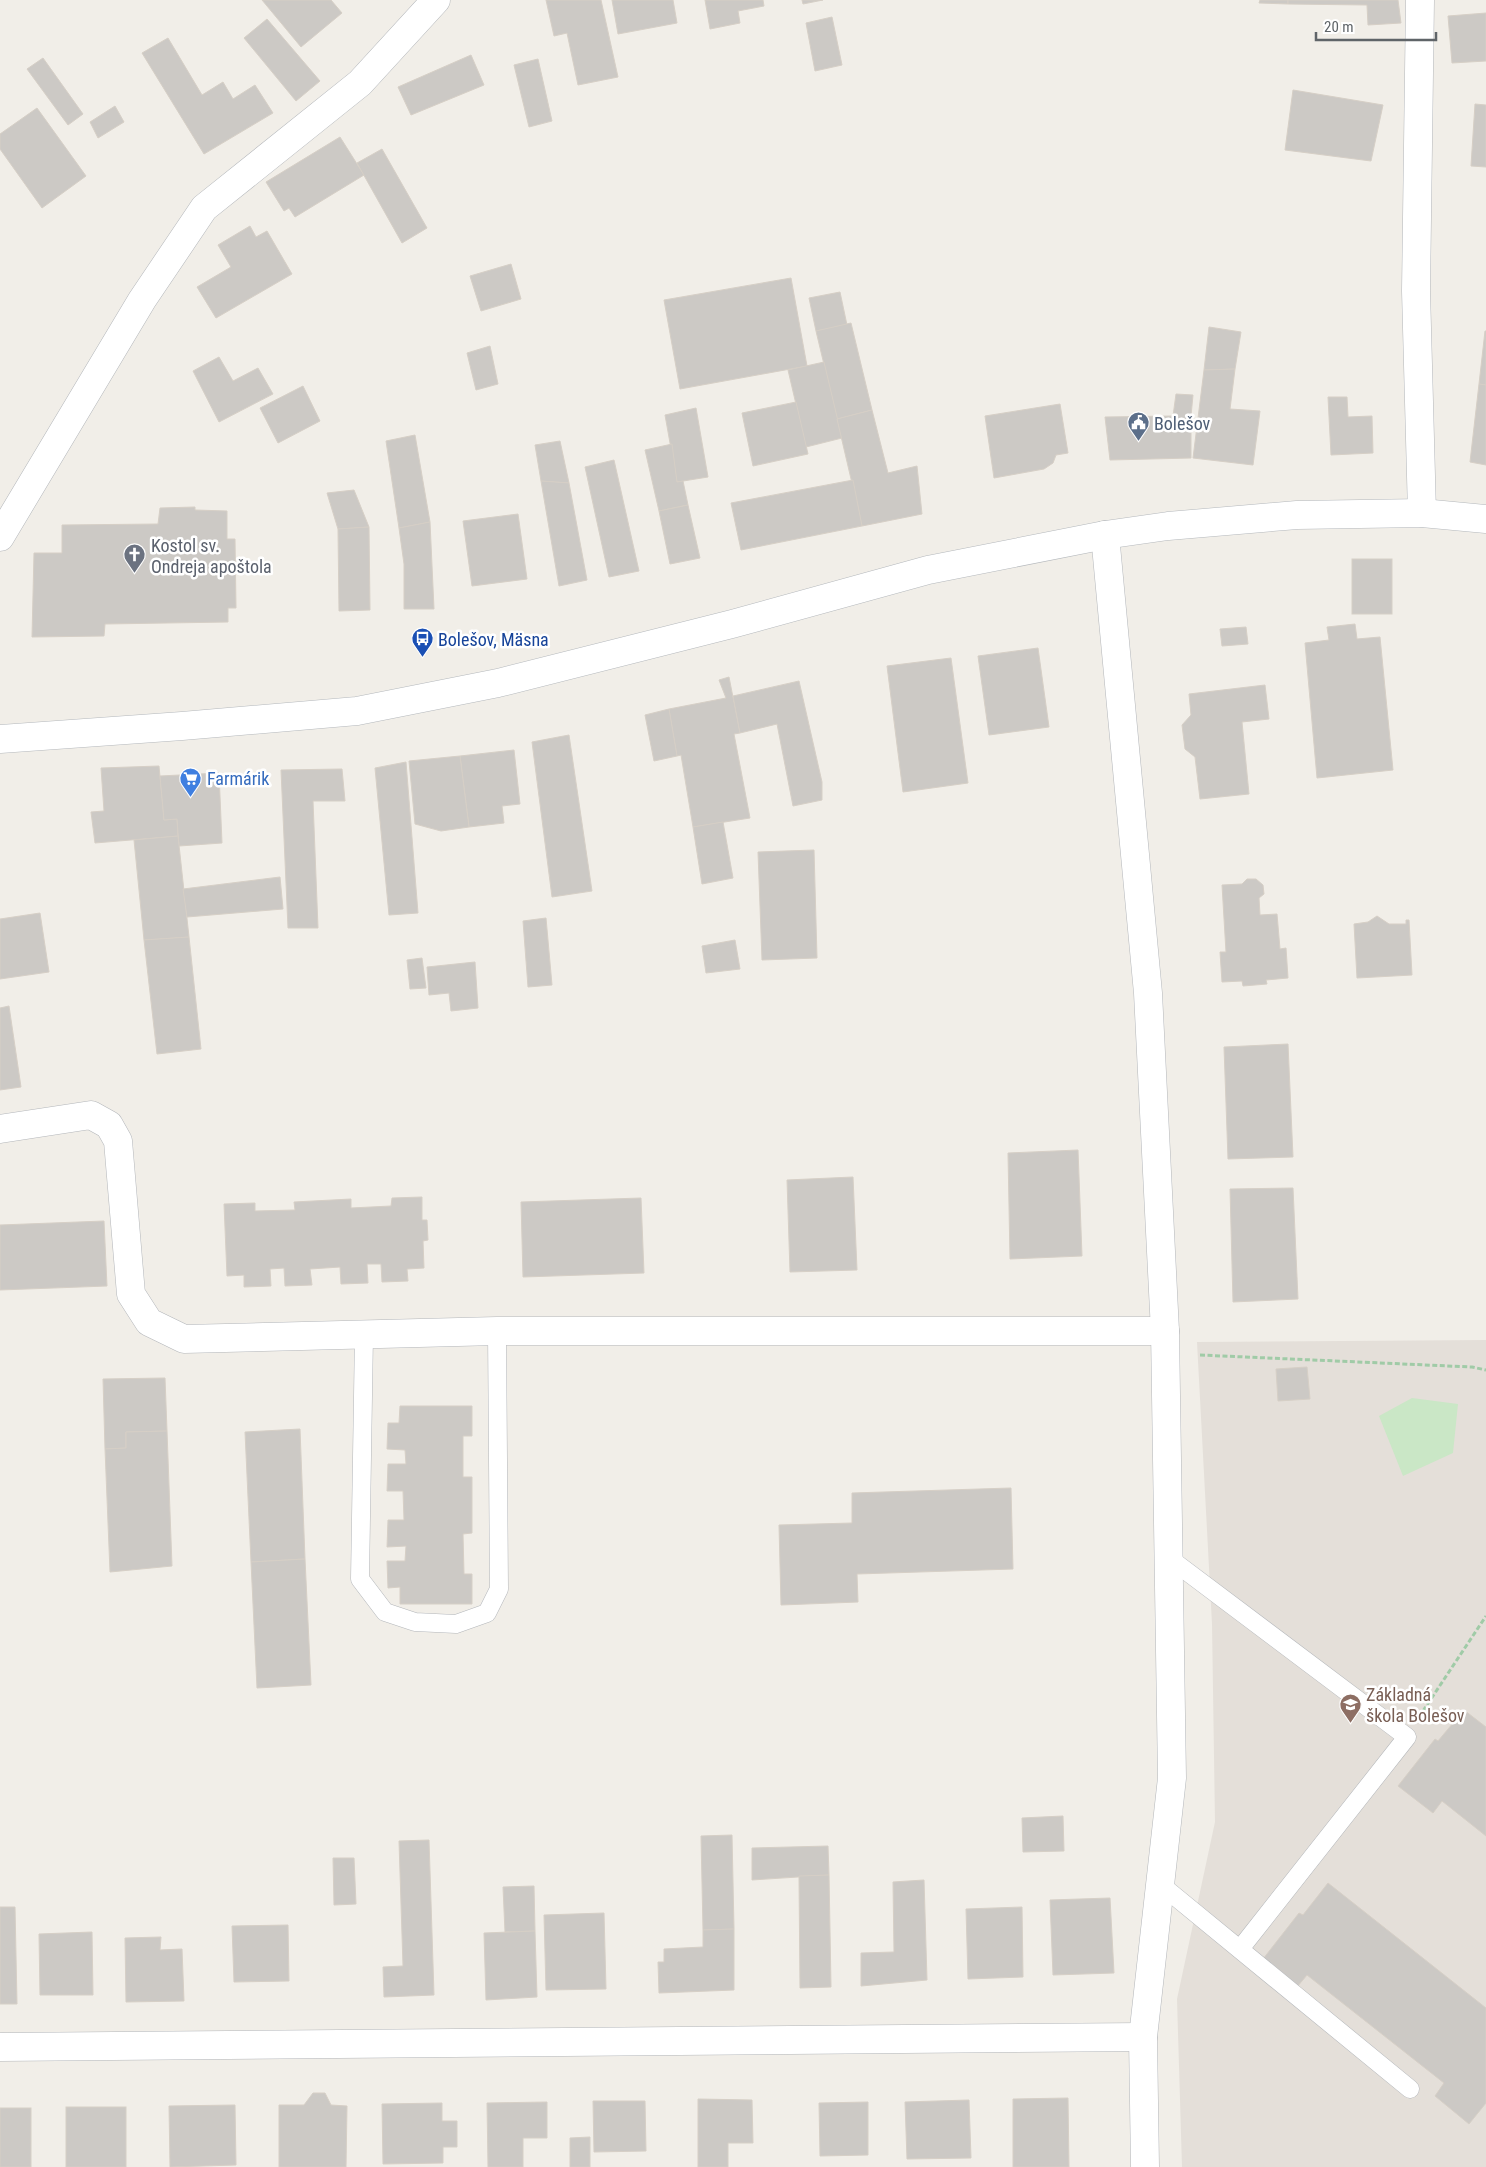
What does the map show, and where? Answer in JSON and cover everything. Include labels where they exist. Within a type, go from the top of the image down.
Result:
[{"type":"street","points":[[0,538],[142,300],[204,208],[360,84],[436,0]]},
{"type":"street","points":[[1420,0],[1416,292],[1422,513]]},
{"type":"street","points":[[0,739],[358,711],[498,683],[732,624],[928,570],[1104,535],[1168,526],[1297,515],[1422,513],[1486,519]]},
{"type":"street","points":[[1104,535],[1148,993],[1165,1331],[1172,1778],[1143,2036],[1145,2167]]},
{"type":"street","points":[[0,1129],[91,1115],[109,1124],[118,1141],[131,1294],[150,1322],[184,1339],[497,1331],[1165,1331]]},
{"type":"street","points":[[0,2047],[1143,2036]]},
{"type":"lane","points":[[364,1335],[360,1579],[385,1612],[415,1622],[456,1624],[487,1613],[499,1589],[497,1331]]},
{"type":"lane","points":[[1169,1558],[1407,1737],[1240,1949]]},
{"type":"lane","points":[[1160,1884],[1410,2089]]},
{"type":"path","points":[[1194,1355],[1472,1367],[1486,1370]]},
{"type":"path","points":[[1407,1737],[1486,1616]]},
{"type":"shaded area","name":"Základná škola Bolešov","points":[[1486,1340],[1486,2167],[1182,2167],[1177,1999],[1215,1822],[1212,1624],[1197,1342]]},
{"type":"green space","points":[[1412,1398],[1458,1404],[1453,1453],[1403,1476],[1379,1416]]},
{"type":"building","points":[[262,0],[331,0],[342,13],[301,47]]},
{"type":"building","points":[[546,0],[601,0],[618,77],[578,85],[567,33],[554,36]]},
{"type":"building","points":[[612,0],[673,0],[677,23],[618,34]]},
{"type":"building","points":[[705,0],[763,0],[764,6],[738,11],[740,23],[710,29]]},
{"type":"building","points":[[802,0],[823,0],[803,4]]},
{"type":"building","points":[[1260,0],[1288,0],[1288,4],[1259,3]]},
{"type":"building","points":[[1288,0],[1398,0],[1401,23],[1368,25],[1367,5],[1288,4]]},
{"type":"building","points":[[1486,13],[1486,61],[1452,63],[1448,16]]},
{"type":"building","points":[[832,17],[842,65],[815,71],[806,23]]},
{"type":"building","points":[[267,19],[320,81],[296,101],[244,38]]},
{"type":"building","points":[[168,38],[202,95],[223,82],[233,99],[255,85],[273,113],[204,154],[142,53]]},
{"type":"building","points":[[471,55],[484,85],[411,115],[398,87]]},
{"type":"building","points":[[43,58],[83,114],[68,125],[27,69]]},
{"type":"building","points":[[538,59],[552,121],[529,127],[514,65]]},
{"type":"building","points":[[1293,90],[1383,105],[1371,161],[1285,150]]},
{"type":"building","points":[[1475,104],[1486,105],[1486,167],[1471,166]]},
{"type":"building","points":[[115,106],[124,122],[98,138],[90,122]]},
{"type":"building","points":[[37,108],[86,176],[42,208],[0,149],[0,134]]},
{"type":"building","points":[[340,137],[364,175],[295,217],[289,208],[284,211],[266,182]]},
{"type":"building","points":[[382,149],[427,228],[402,243],[357,163]]},
{"type":"building","points":[[250,226],[256,237],[267,231],[292,274],[216,318],[197,287],[231,267],[218,245]]},
{"type":"building","points":[[511,264],[521,299],[481,311],[470,276]]},
{"type":"building","points":[[791,278],[807,366],[680,389],[664,300]]},
{"type":"building","points":[[840,292],[847,325],[816,331],[809,298]]},
{"type":"building","points":[[851,323],[872,410],[837,419],[816,331]]},
{"type":"building","points":[[1209,327],[1241,332],[1235,369],[1204,370]]},
{"type":"building","points":[[1486,331],[1486,385],[1479,384]]},
{"type":"building","points":[[490,346],[498,384],[476,390],[467,353]]},
{"type":"building","points":[[219,357],[233,381],[258,368],[273,394],[219,422],[193,371]]},
{"type":"building","points":[[824,362],[842,438],[806,447],[788,370]]},
{"type":"building","points":[[1235,369],[1230,409],[1260,411],[1253,465],[1193,458],[1204,370]]},
{"type":"building","points":[[1479,384],[1486,385],[1486,465],[1470,462]]},
{"type":"building","points":[[303,386],[320,421],[278,443],[260,408]]},
{"type":"building","points":[[1176,394],[1193,395],[1191,458],[1110,460],[1105,417],[1173,416]]},
{"type":"building","points":[[1328,397],[1347,397],[1348,417],[1372,416],[1373,453],[1331,455]]},
{"type":"building","points":[[796,402],[808,454],[753,466],[742,413]]},
{"type":"building","points":[[1060,404],[1068,453],[1056,455],[1053,463],[1044,469],[994,478],[985,416]]},
{"type":"building","points":[[696,408],[708,477],[677,482],[665,415]]},
{"type":"building","points":[[872,410],[888,473],[917,466],[922,514],[862,526],[837,419]]},
{"type":"building","points":[[415,435],[430,522],[399,528],[386,441]]},
{"type":"building","points":[[560,441],[569,483],[541,481],[535,445]]},
{"type":"building","points":[[672,444],[677,482],[683,481],[688,505],[659,511],[645,450]]},
{"type":"building","points":[[614,460],[639,571],[609,577],[585,467]]},
{"type":"building","points":[[853,480],[862,526],[741,550],[731,503]]},
{"type":"building","points":[[541,481],[569,483],[587,580],[559,586]]},
{"type":"building","points":[[354,490],[369,527],[338,529],[327,493]]},
{"type":"building","points":[[688,505],[700,558],[670,564],[659,511]]},
{"type":"building","name":"Kostol sv. Ondreja apoštola","points":[[195,507],[195,510],[227,511],[227,539],[235,539],[236,608],[228,608],[228,622],[105,624],[104,636],[32,637],[34,553],[62,553],[62,525],[158,524],[160,508]]},
{"type":"building","points":[[518,514],[527,579],[472,586],[463,521]]},
{"type":"building","points":[[430,522],[434,609],[404,609],[404,564],[399,528]]},
{"type":"building","points":[[369,527],[370,610],[339,611],[338,529]]},
{"type":"building","points":[[1352,559],[1392,559],[1392,614],[1352,614]]},
{"type":"building","points":[[1355,624],[1357,639],[1380,637],[1393,770],[1317,778],[1305,643],[1329,640],[1327,627]]},
{"type":"building","points":[[1246,627],[1248,644],[1222,646],[1220,629]]},
{"type":"building","points":[[1038,648],[1049,727],[989,735],[978,656]]},
{"type":"building","points":[[951,658],[968,783],[903,792],[887,666]]},
{"type":"building","points":[[729,677],[740,733],[734,734],[750,818],[693,827],[681,755],[677,756],[669,709],[726,698],[719,680]]},
{"type":"building","points":[[799,681],[822,782],[822,800],[793,806],[777,724],[740,733],[733,696]]},
{"type":"building","points":[[1265,685],[1269,719],[1242,722],[1249,794],[1200,799],[1195,757],[1185,749],[1182,725],[1191,715],[1189,694]]},
{"type":"building","points":[[669,709],[677,756],[654,761],[645,715]]},
{"type":"building","points":[[569,735],[592,891],[552,897],[532,742]]},
{"type":"building","points":[[514,750],[520,804],[502,806],[504,823],[469,827],[460,756]]},
{"type":"building","points":[[460,756],[469,827],[441,831],[415,824],[409,761]]},
{"type":"building","points":[[406,762],[418,913],[389,915],[375,768]]},
{"type":"building","points":[[159,766],[164,820],[177,819],[178,836],[95,843],[91,812],[104,811],[101,768]]},
{"type":"building","points":[[342,769],[345,801],[313,801],[318,928],[288,928],[281,770]]},
{"type":"building","name":"Farmárik","points":[[219,773],[222,843],[179,846],[177,819],[164,820],[160,776]]},
{"type":"building","points":[[723,822],[733,878],[702,884],[693,827]]},
{"type":"building","points":[[178,836],[189,937],[144,940],[134,840]]},
{"type":"building","points":[[814,850],[817,958],[762,960],[758,852]]},
{"type":"building","points":[[280,877],[283,909],[187,917],[183,889]]},
{"type":"building","points":[[1247,879],[1256,879],[1263,885],[1264,894],[1259,898],[1260,915],[1277,914],[1280,949],[1286,948],[1288,978],[1266,980],[1267,984],[1243,986],[1242,981],[1222,982],[1220,952],[1226,952],[1222,885],[1242,884]]},
{"type":"building","points":[[40,913],[49,972],[0,979],[0,919]]},
{"type":"building","points":[[1377,916],[1389,924],[1406,924],[1406,920],[1409,920],[1412,975],[1357,978],[1354,924],[1368,922]]},
{"type":"building","points":[[546,918],[552,985],[528,987],[523,921]]},
{"type":"building","points":[[189,937],[201,1049],[157,1054],[144,940]]},
{"type":"building","points":[[735,940],[740,969],[706,973],[702,946]]},
{"type":"building","points":[[422,958],[426,988],[410,989],[407,960]]},
{"type":"building","points":[[475,962],[478,1008],[451,1011],[449,993],[429,995],[427,967]]},
{"type":"building","points":[[9,1006],[21,1087],[0,1090],[0,1008]]},
{"type":"building","points":[[1288,1044],[1293,1157],[1228,1159],[1224,1047]]},
{"type":"building","points":[[1078,1150],[1082,1256],[1010,1259],[1008,1153]]},
{"type":"building","points":[[853,1177],[857,1270],[790,1272],[787,1180]]},
{"type":"building","points":[[1293,1188],[1298,1299],[1233,1302],[1230,1189]]},
{"type":"building","points":[[422,1197],[422,1220],[427,1220],[428,1240],[423,1241],[424,1268],[407,1269],[408,1281],[382,1282],[381,1264],[367,1264],[368,1283],[341,1284],[340,1267],[310,1269],[312,1285],[285,1286],[284,1268],[270,1269],[271,1286],[244,1287],[244,1275],[227,1276],[224,1204],[255,1203],[255,1211],[295,1210],[294,1202],[351,1199],[351,1208],[391,1206],[392,1198]]},
{"type":"building","points":[[641,1198],[644,1273],[523,1277],[521,1202]]},
{"type":"building","points":[[104,1221],[107,1286],[0,1290],[0,1225]]},
{"type":"building","points":[[1307,1367],[1310,1399],[1278,1401],[1276,1369]]},
{"type":"building","points":[[165,1378],[167,1431],[126,1432],[126,1448],[105,1449],[103,1379]]},
{"type":"building","points":[[400,1406],[472,1406],[472,1436],[463,1436],[463,1477],[472,1477],[472,1533],[463,1534],[464,1574],[472,1574],[472,1604],[400,1604],[400,1587],[388,1588],[387,1561],[405,1561],[406,1546],[387,1547],[388,1520],[404,1520],[403,1491],[387,1491],[388,1464],[406,1464],[405,1450],[387,1449],[388,1423],[399,1423]]},
{"type":"building","points":[[300,1429],[305,1559],[251,1562],[245,1432]]},
{"type":"building","points":[[167,1431],[172,1566],[110,1572],[105,1449],[126,1448],[126,1432]]},
{"type":"building","points":[[1011,1488],[1013,1569],[857,1574],[858,1602],[781,1605],[779,1525],[852,1523],[852,1493]]},
{"type":"building","points":[[305,1559],[311,1685],[257,1688],[251,1562]]},
{"type":"building","points":[[1464,1710],[1486,1727],[1486,1836],[1442,1801],[1433,1813],[1398,1786],[1435,1739],[1438,1741]]},
{"type":"building","points":[[1063,1816],[1064,1851],[1023,1852],[1022,1818]]},
{"type":"building","points":[[732,1835],[734,1929],[703,1930],[701,1836]]},
{"type":"building","points":[[429,1840],[434,1995],[384,1997],[383,1967],[403,1966],[399,1841]]},
{"type":"building","points":[[828,1846],[829,1875],[752,1880],[752,1848]]},
{"type":"building","points":[[333,1858],[354,1858],[356,1904],[334,1905]]},
{"type":"building","points":[[829,1875],[831,1987],[800,1988],[799,1876]]},
{"type":"building","points":[[924,1880],[927,1980],[861,1986],[861,1953],[894,1952],[893,1882]]},
{"type":"building","points":[[1328,1883],[1486,2008],[1486,2103],[1469,2124],[1435,2096],[1444,2083],[1307,1975],[1297,1987],[1263,1959],[1299,1913],[1303,1915]]},
{"type":"building","points":[[534,1886],[535,1931],[505,1932],[503,1887]]},
{"type":"building","points":[[1110,1898],[1114,1973],[1053,1975],[1050,1900]]},
{"type":"building","points":[[0,1907],[15,1907],[17,2004],[0,2004]]},
{"type":"building","points":[[1022,1907],[1023,1977],[968,1979],[966,1909]]},
{"type":"building","points":[[604,1913],[606,1989],[546,1990],[544,1915]]},
{"type":"building","points":[[288,1925],[289,1981],[234,1982],[232,1926]]},
{"type":"building","points":[[734,1929],[734,1990],[659,1993],[658,1962],[664,1962],[664,1949],[703,1947],[703,1930]]},
{"type":"building","points":[[535,1931],[537,1997],[486,2000],[484,1933]]},
{"type":"building","points":[[92,1932],[93,1995],[40,1995],[39,1934]]},
{"type":"building","points":[[161,1937],[160,1950],[182,1949],[184,2001],[126,2002],[125,1938]]},
{"type":"building","points":[[313,2093],[325,2093],[331,2105],[347,2106],[346,2167],[279,2167],[279,2105],[304,2105]]},
{"type":"building","points":[[1068,2098],[1069,2167],[1013,2167],[1013,2099]]},
{"type":"building","points":[[698,2099],[752,2100],[753,2143],[728,2143],[728,2167],[698,2167]]},
{"type":"building","points":[[969,2100],[971,2158],[907,2159],[905,2102]]},
{"type":"building","points":[[593,2101],[645,2101],[646,2151],[594,2152]]},
{"type":"building","points":[[547,2102],[547,2138],[523,2138],[523,2167],[488,2167],[487,2103]]},
{"type":"building","points":[[868,2102],[868,2155],[820,2156],[819,2103]]},
{"type":"building","points":[[442,2103],[442,2121],[457,2121],[457,2147],[443,2147],[443,2163],[383,2164],[382,2104]]},
{"type":"building","points":[[235,2105],[236,2165],[170,2167],[169,2106]]},
{"type":"building","points":[[66,2107],[126,2107],[126,2167],[66,2167]]},
{"type":"building","points":[[0,2108],[31,2108],[31,2167],[0,2167]]},
{"type":"building","points":[[590,2137],[590,2167],[570,2167],[570,2138]]},
{"type":"place","name":"Bolešov","points":[[1138,442]]},
{"type":"place","name":"Kostol sv. Ondreja apoštola","points":[[135,574]]},
{"type":"place","name":"Bolešov, Mäsna","points":[[422,658]]},
{"type":"place","name":"Farmárik","points":[[191,797]]},
{"type":"place","name":"Základná škola Bolešov","points":[[1350,1723]]}]
